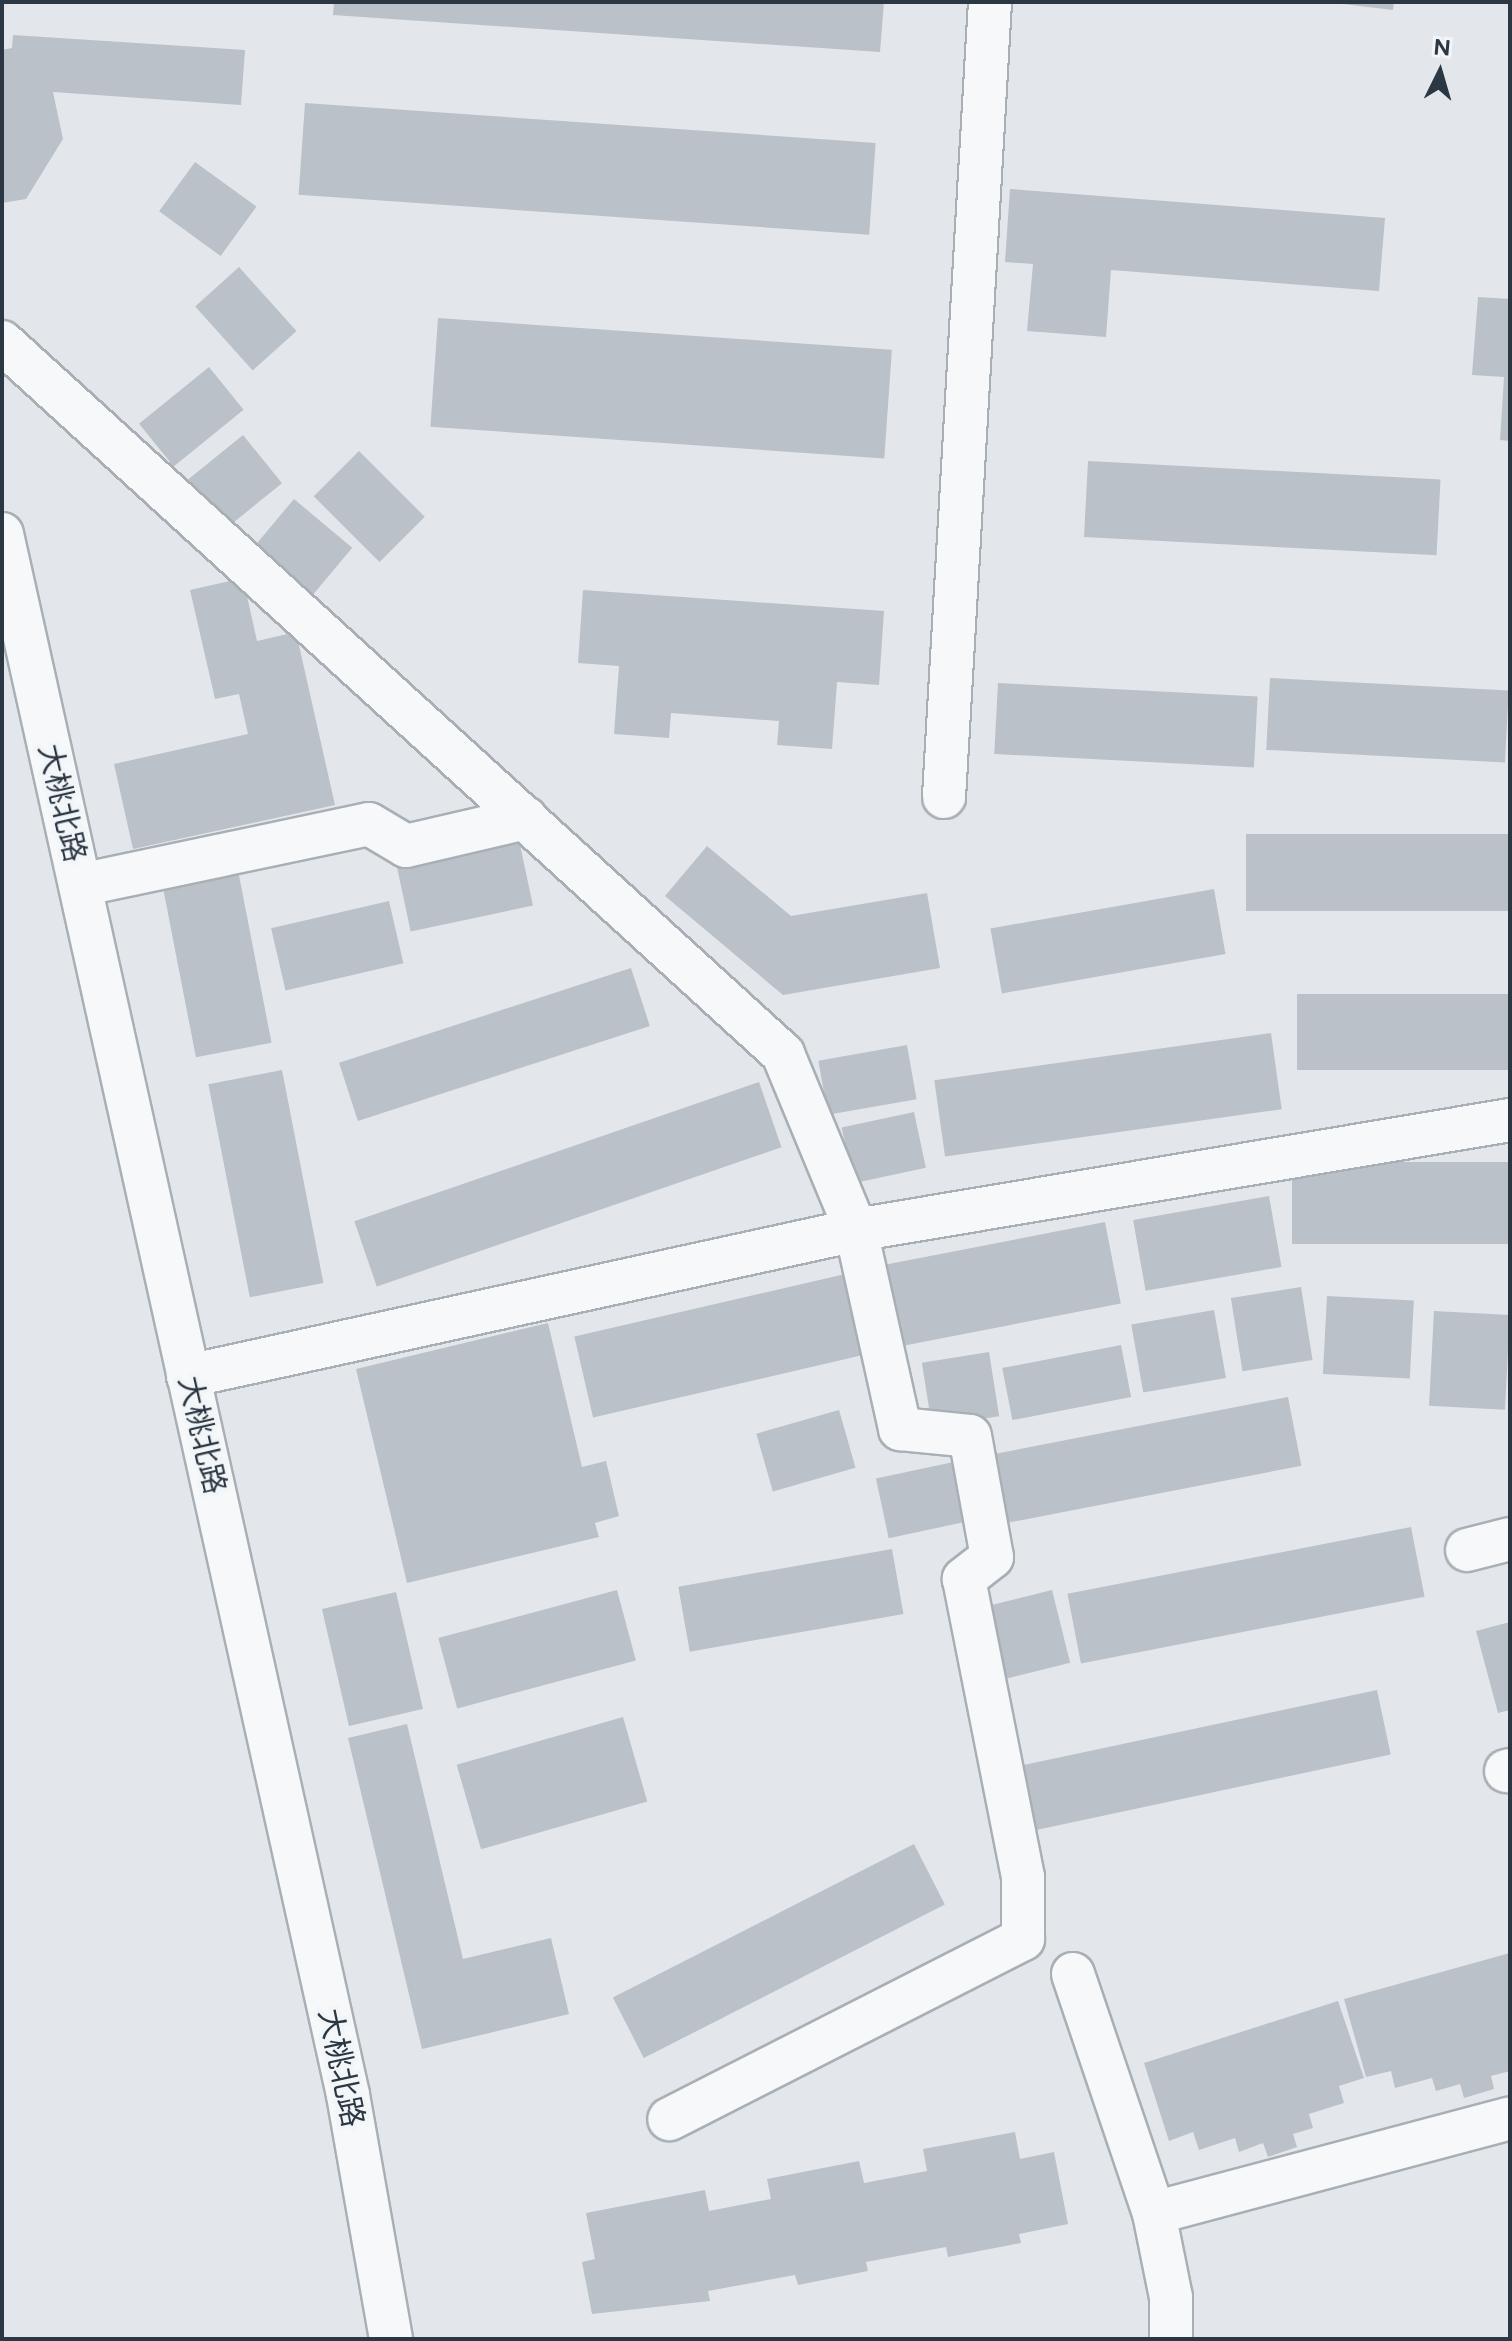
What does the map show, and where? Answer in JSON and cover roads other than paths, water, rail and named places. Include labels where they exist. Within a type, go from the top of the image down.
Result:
[{"type":"street","points":[[944,797],[990,2]]},
{"type":"street","points":[[2,342],[783,1054],[856,1230],[900,1429],[970,1436],[992,1557],[964,1579],[1023,1877],[1023,1939],[669,2119]]},
{"type":"street","name":"大桃北路","points":[[2,534],[348,2095],[391,2339]]},
{"type":"street","points":[[80,885],[369,824],[406,846],[526,818]]},
{"type":"street","points":[[188,1376],[856,1230],[1510,1120]]},
{"type":"street","points":[[1467,1550],[1510,1539]]},
{"type":"street","points":[[1073,1974],[1154,2213],[1171,2297],[1171,2339]]},
{"type":"street","points":[[1154,2213],[1510,2118]]}]
